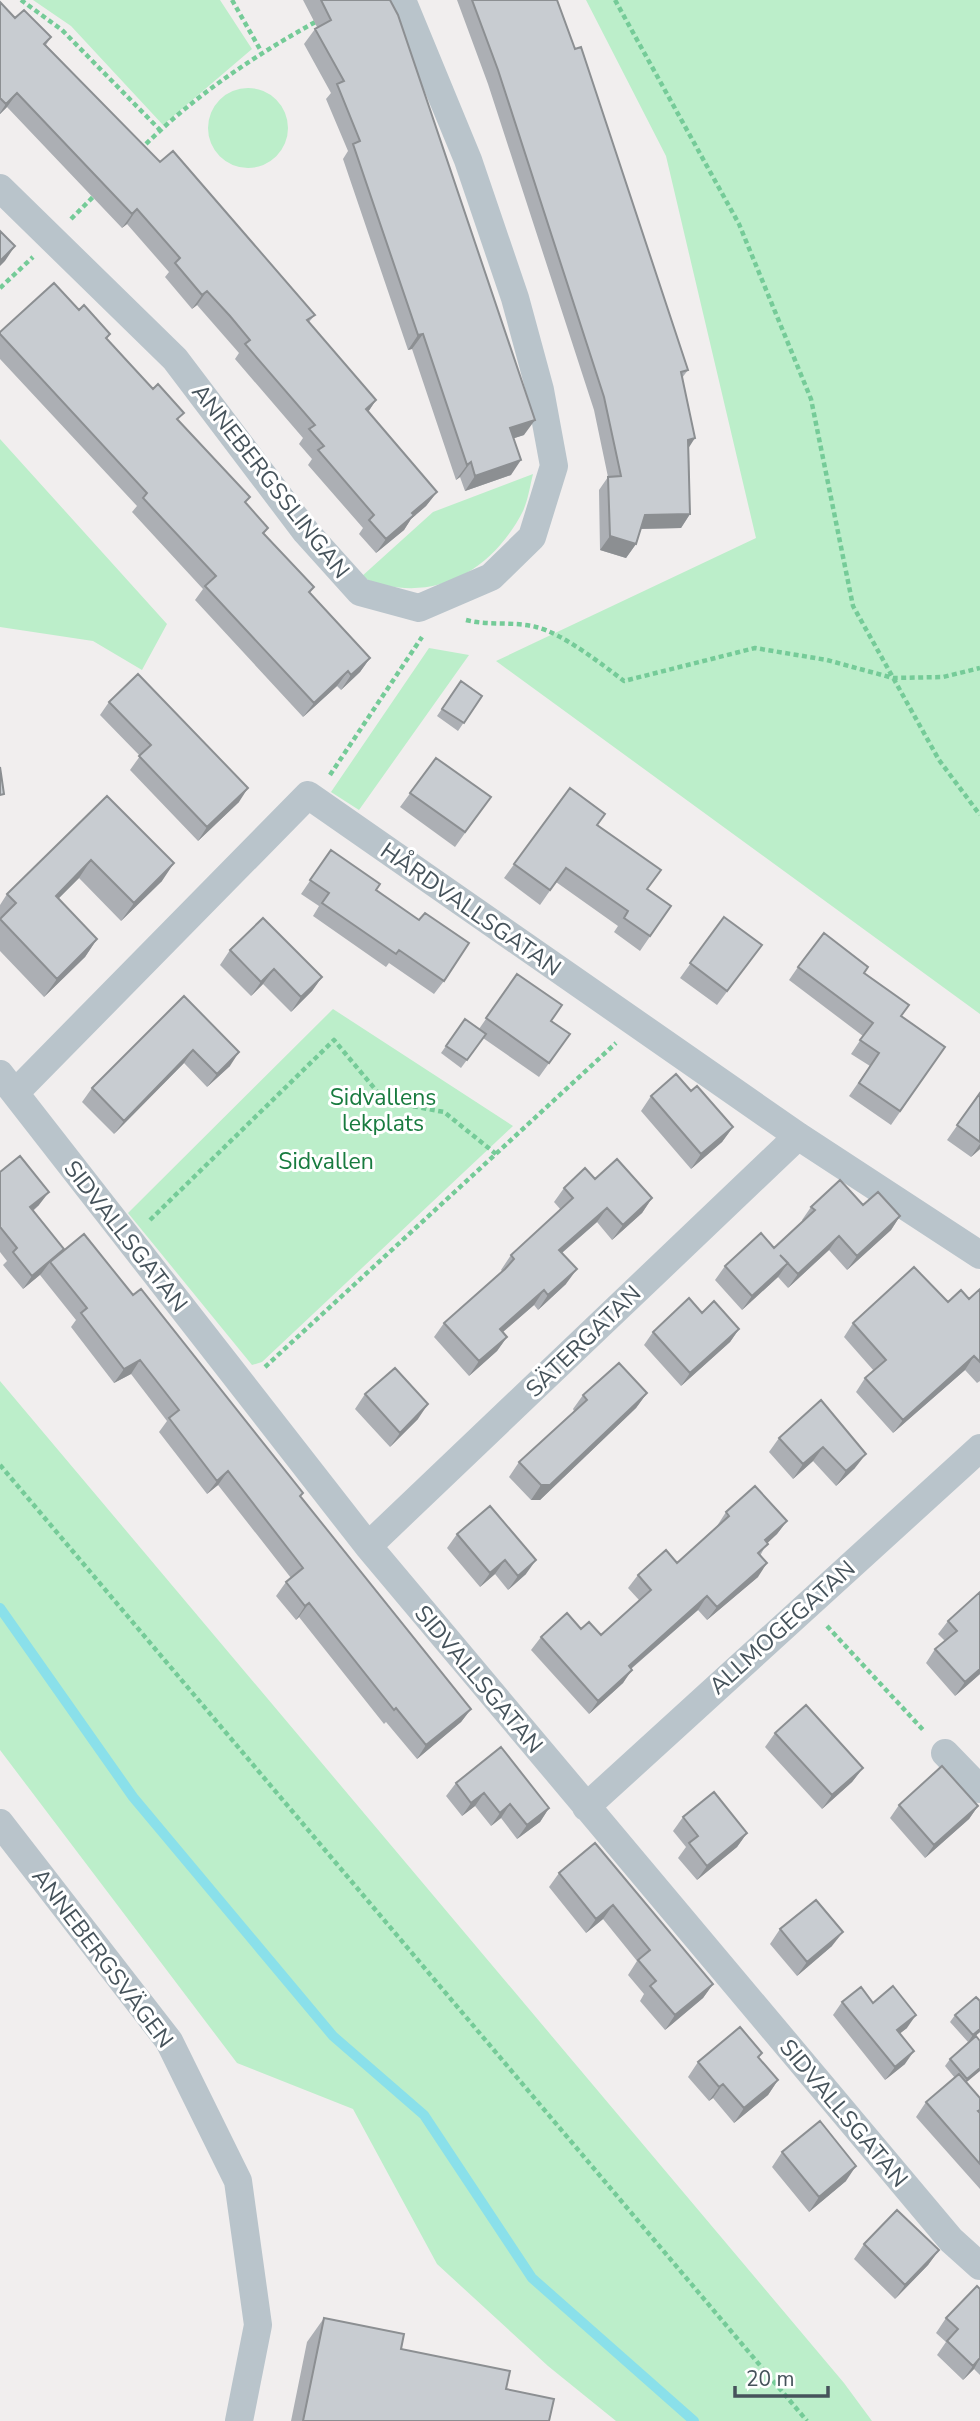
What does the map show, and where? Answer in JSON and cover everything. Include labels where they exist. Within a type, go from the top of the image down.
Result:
[{"type":"street","points":[[402,0],[468,160],[515,298],[540,390],[554,466],[532,537],[491,577],[419,608]]},
{"type":"street","name":"ANNEBERGSSLINGAN","points":[[0,188],[176,359],[306,532],[360,592],[419,608]]},
{"type":"street","points":[[8,1084],[307,795],[314,799]]},
{"type":"street","name":"HÅRDVALLSGATAN","points":[[314,799],[798,1136],[980,1255]]},
{"type":"street","name":"SIDVALLSGATAN","points":[[8,1084],[368,1546],[951,2240],[980,2266]]},
{"type":"street","name":"SÄTERGATAN","points":[[368,1546],[798,1136]]},
{"type":"street","name":"ALLMOGEGATAN","points":[[586,1807],[980,1448]]},
{"type":"street","points":[[945,1754],[980,1789]]},
{"type":"street","name":"ANNEBERGSVÄGEN","points":[[0,1823],[169,2041],[238,2181],[258,2325],[239,2421]]},
{"type":"path","points":[[21,0],[62,30],[160,131]]},
{"type":"path","points":[[232,0],[261,51]]},
{"type":"path","points":[[615,0],[739,224],[811,399],[853,606],[939,760],[980,815]]},
{"type":"path","points":[[130,160],[160,131],[261,51],[321,19]]},
{"type":"path","points":[[0,288],[101,190]]},
{"type":"path","points":[[314,799],[425,633],[419,608],[481,624],[537,627],[592,656],[624,681],[755,648],[827,660],[894,678],[943,677],[980,668]]},
{"type":"path","points":[[243,1385],[268,1366],[637,1024]]},
{"type":"path","points":[[130,1240],[334,1040],[385,1101],[444,1112],[496,1154]]},
{"type":"path","points":[[0,1465],[807,2421]]},
{"type":"path","points":[[807,1604],[945,1754]]},
{"type":"green space","points":[[33,0],[220,0],[252,49],[163,125],[71,26]]},
{"type":"green space","points":[[586,0],[980,0],[980,1014],[496,661],[756,538],[666,156]]},
{"type":"green space","points":[[248,88],[263,91],[276,100],[285,113],[288,128],[285,143],[276,156],[263,165],[248,168],[233,165],[220,156],[211,143],[208,128],[211,113],[220,100],[233,91]]},
{"type":"green space","points":[[0,439],[167,624],[142,670],[93,641],[0,627]]},
{"type":"green space","points":[[533,474],[525,507],[510,533],[494,552],[455,579],[433,586],[410,588],[386,585],[361,577],[433,512]]},
{"type":"green space","points":[[429,648],[469,655],[359,810],[331,792]]},
{"type":"green space","name":"Sidvallen","points":[[333,1009],[513,1126],[262,1362],[252,1365],[128,1213]]},
{"type":"green space","points":[[0,1381],[844,2383],[872,2421],[616,2421],[548,2366],[437,2264],[353,2109],[237,2063],[0,1750]]},
{"type":"building","points":[[321,0],[390,0],[398,15],[535,420],[510,428],[521,460],[475,476],[471,462],[467,465],[423,334],[418,335],[353,144],[360,141],[337,84],[344,81],[315,29],[331,20]]},
{"type":"building","points":[[472,0],[557,0],[575,49],[581,47],[688,370],[681,372],[695,438],[688,440],[690,514],[645,515],[636,544],[610,536],[608,477],[621,476],[604,397],[498,70]]},
{"type":"building","points":[[0,2],[15,18],[24,10],[51,37],[44,44],[160,162],[173,151],[315,315],[307,320],[376,400],[366,409],[437,492],[386,539],[369,520],[374,515],[318,450],[324,446],[309,429],[315,425],[245,344],[250,340],[230,316],[207,291],[202,295],[175,263],[180,258],[137,209],[132,214],[17,93],[6,104],[0,98]]},
{"type":"building","points":[[0,231],[15,246],[0,261]]},
{"type":"building","points":[[54,283],[79,310],[84,305],[110,334],[106,338],[153,389],[158,384],[184,413],[177,419],[250,497],[245,502],[268,528],[263,533],[314,587],[309,592],[370,658],[351,675],[348,671],[314,703],[205,586],[216,576],[143,498],[147,493],[0,334]]},
{"type":"building","points":[[138,674],[248,788],[207,827],[139,756],[151,745],[109,702]]},
{"type":"building","points":[[461,681],[482,696],[464,723],[442,709]]},
{"type":"building","points":[[436,758],[491,797],[465,832],[410,793]]},
{"type":"building","points":[[0,767],[4,794],[0,795]]},
{"type":"building","points":[[570,788],[605,814],[597,825],[661,870],[647,889],[671,906],[650,936],[624,918],[628,911],[566,868],[550,890],[514,864]]},
{"type":"building","points":[[107,796],[174,863],[134,903],[91,860],[56,896],[97,939],[57,979],[0,919],[16,903],[7,894]]},
{"type":"building","points":[[331,850],[380,884],[376,890],[419,920],[425,913],[469,943],[444,981],[399,950],[396,954],[322,903],[329,893],[310,880]]},
{"type":"building","points":[[724,917],[762,945],[727,991],[690,963]]},
{"type":"building","points":[[263,918],[322,977],[301,997],[274,969],[261,982],[230,950]]},
{"type":"building","points":[[824,933],[868,967],[864,973],[909,1005],[901,1016],[945,1047],[900,1111],[859,1083],[879,1053],[860,1040],[873,1023],[798,967]]},
{"type":"building","points":[[517,974],[562,1005],[551,1021],[570,1034],[549,1063],[486,1018]]},
{"type":"building","points":[[184,996],[239,1052],[217,1074],[193,1050],[124,1121],[92,1088]]},
{"type":"building","points":[[465,1019],[486,1034],[467,1060],[446,1046]]},
{"type":"building","points":[[676,1074],[691,1091],[697,1086],[733,1127],[701,1154],[651,1096]]},
{"type":"building","points":[[980,1093],[980,1142],[957,1125]]},
{"type":"building","points":[[20,1156],[49,1192],[30,1207],[64,1249],[32,1276],[13,1252],[17,1248],[0,1227],[0,1172]]},
{"type":"building","points":[[617,1159],[652,1198],[623,1225],[607,1208],[559,1250],[577,1269],[548,1295],[544,1290],[500,1329],[507,1337],[479,1361],[444,1323],[505,1269],[514,1259],[511,1255],[573,1198],[564,1188],[585,1168],[595,1179]]},
{"type":"building","points":[[840,1180],[863,1205],[878,1192],[900,1216],[857,1256],[839,1236],[798,1274],[788,1263],[752,1296],[725,1266],[761,1233],[774,1248],[815,1210],[811,1207]]},
{"type":"building","points":[[84,1234],[133,1295],[141,1289],[303,1493],[300,1496],[471,1709],[426,1745],[396,1708],[394,1710],[309,1603],[305,1606],[286,1582],[303,1568],[228,1471],[217,1481],[169,1418],[179,1410],[140,1360],[124,1369],[81,1313],[87,1308],[50,1262]]},
{"type":"building","points":[[914,1267],[948,1302],[961,1290],[969,1299],[980,1289],[980,1362],[974,1356],[903,1420],[865,1378],[886,1360],[853,1323]]},
{"type":"building","points":[[689,1298],[702,1313],[714,1301],[739,1329],[690,1373],[653,1332]]},
{"type":"building","points":[[619,1363],[647,1393],[550,1485],[541,1485],[519,1462],[587,1400],[583,1395]]},
{"type":"building","points":[[395,1368],[428,1404],[400,1433],[365,1394]]},
{"type":"building","points":[[821,1400],[866,1454],[846,1471],[823,1447],[803,1464],[779,1438]]},
{"type":"building","points":[[755,1486],[787,1521],[765,1540],[768,1544],[758,1553],[767,1563],[717,1607],[707,1596],[629,1666],[632,1670],[598,1701],[541,1637],[567,1613],[581,1629],[589,1622],[601,1635],[651,1590],[638,1575],[666,1550],[677,1563],[729,1516],[726,1512]]},
{"type":"building","points":[[490,1506],[536,1560],[518,1576],[505,1560],[490,1573],[457,1534]]},
{"type":"building","points":[[980,1592],[980,1669],[965,1682],[935,1649],[957,1631],[948,1621]]},
{"type":"building","points":[[806,1705],[863,1768],[832,1795],[775,1733]]},
{"type":"building","points":[[501,1747],[549,1808],[527,1825],[510,1804],[500,1813],[484,1793],[471,1803],[456,1783]]},
{"type":"building","points":[[942,1766],[978,1806],[934,1845],[899,1805]]},
{"type":"building","points":[[714,1792],[747,1833],[707,1866],[689,1843],[698,1836],[683,1817]]},
{"type":"building","points":[[595,1843],[713,1984],[675,2015],[650,1986],[656,1981],[638,1960],[650,1950],[613,1905],[596,1919],[559,1873]]},
{"type":"building","points":[[816,1900],[843,1932],[807,1962],[780,1929]]},
{"type":"building","points":[[893,1986],[916,2015],[897,2030],[914,2051],[895,2067],[842,2002],[861,1987],[873,2003]]},
{"type":"building","points":[[976,1997],[980,2001],[980,2029],[973,2035],[955,2015]]},
{"type":"building","points":[[740,2027],[762,2053],[758,2057],[778,2080],[744,2108],[723,2084],[719,2087],[698,2062]]},
{"type":"building","points":[[976,2036],[980,2041],[980,2068],[967,2079],[950,2059]]},
{"type":"building","points":[[959,2074],[980,2098],[980,2164],[926,2102]]},
{"type":"building","points":[[820,2121],[856,2166],[819,2197],[782,2152]]},
{"type":"building","points":[[897,2210],[939,2250],[905,2285],[864,2244]]},
{"type":"building","points":[[977,2286],[980,2289],[980,2358],[973,2366],[947,2341],[958,2329],[946,2318]]},
{"type":"building","points":[[324,2318],[404,2334],[401,2349],[510,2371],[506,2389],[554,2399],[549,2421],[303,2421]]},
{"type":"waterway","points":[[0,1608],[133,1797],[333,2036],[424,2115],[532,2278],[694,2421]]},
{"type":"park label","name":"Sidvallens lekplats","points":[[383,1110]]}]
